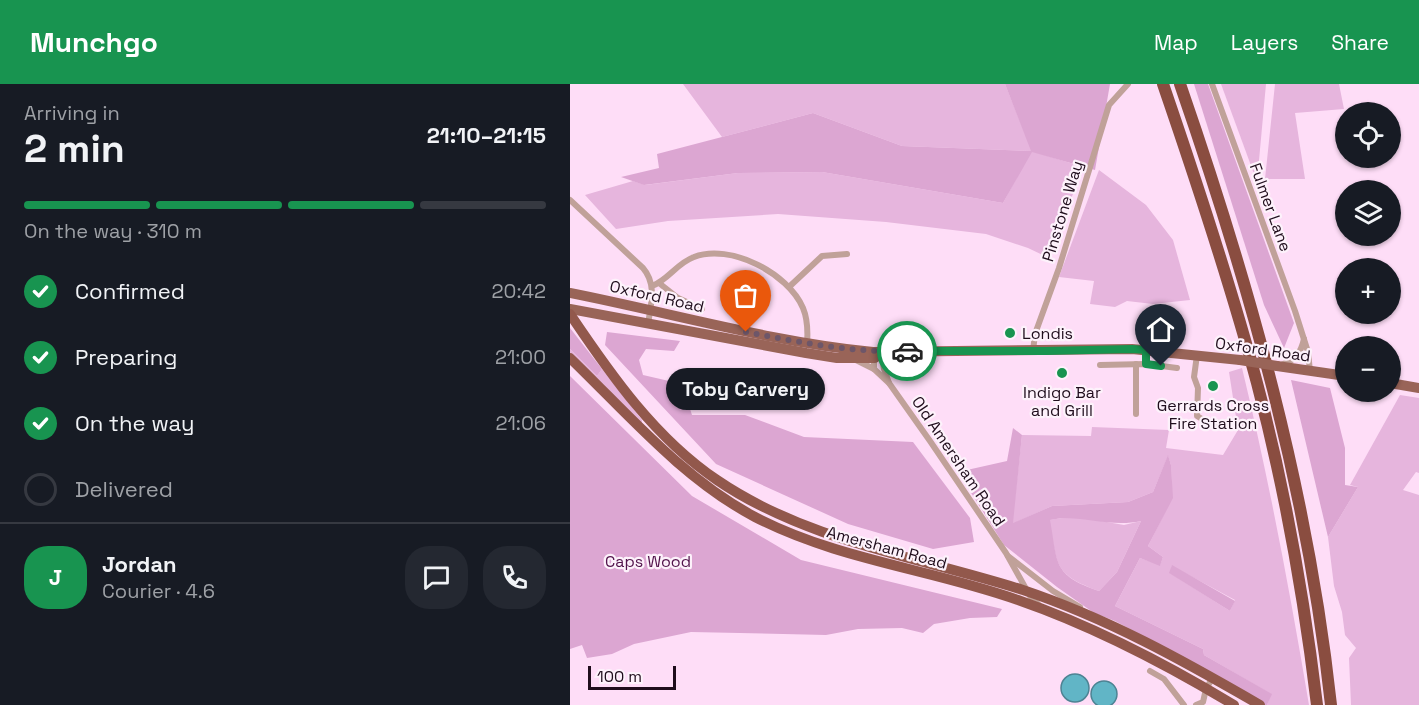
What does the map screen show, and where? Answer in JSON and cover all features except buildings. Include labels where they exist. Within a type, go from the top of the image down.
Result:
[{"type":"highway","points":[[1163,84],[1204,208],[1257,383],[1293,548],[1317,705]]},
{"type":"highway","points":[[1180,84],[1230,236],[1272,380],[1316,588],[1331,705]]},
{"type":"highway","points":[[570,314],[639,408],[675,446],[715,479],[740,494],[799,524],[832,536],[1027,591],[1104,621],[1169,653],[1260,705]]},
{"type":"highway","name":"Amersham Road","points":[[570,358],[688,471],[717,494],[755,516],[808,541],[1018,600],[1123,646],[1206,688],[1234,705]]},
{"type":"main road","name":"Oxford Road","points":[[570,293],[650,309],[747,337],[807,349],[877,358],[985,350],[1016,352],[1146,350],[1197,354],[1335,374]]},
{"type":"main road","points":[[570,309],[648,324],[747,337]]},
{"type":"main road","points":[[807,349],[850,358],[877,358]]},
{"type":"main road","points":[[1401,385],[1419,388]]},
{"type":"street","name":"Pinstone Way","points":[[1033,351],[1035,334],[1059,268],[1109,105],[1128,84]]},
{"type":"street","name":"Fulmer Lane","points":[[1212,84],[1304,339],[1310,371]]},
{"type":"street","points":[[570,200],[643,268],[655,284],[702,309]]},
{"type":"street","points":[[648,324],[655,284],[694,257],[716,253],[742,258],[769,271],[789,287],[802,306],[808,324],[807,349]]},
{"type":"street","points":[[789,287],[822,256],[847,254]]},
{"type":"street","points":[[1277,366],[1291,362],[1299,353],[1304,339]]},
{"type":"street","points":[[1146,350],[1146,364]]},
{"type":"street","points":[[1197,354],[1194,377],[1198,388],[1197,416],[1207,422],[1223,423]]},
{"type":"street","name":"Old Amersham Road","points":[[877,358],[890,383],[1006,553],[1027,591],[1036,603],[1052,614]]},
{"type":"street","name":"Old Amersham Road","points":[[877,358],[890,383]]},
{"type":"street","points":[[1136,364],[1136,414]]},
{"type":"street","points":[[1100,365],[1146,364],[1177,368]]},
{"type":"street","name":"Old Amersham Road","points":[[1006,553],[1053,591],[1104,621]]},
{"type":"street","points":[[1150,670],[1164,679],[1184,705]]},
{"type":"street","points":[[1196,705],[1205,703],[1206,688],[1213,677]]},
{"type":"shaded area","points":[[683,84],[1005,84],[1032,151],[1083,167],[1049,258],[1028,248],[986,234],[886,222],[778,214],[668,221],[616,229],[585,195],[633,181],[645,185],[738,173],[822,172],[1003,203],[1031,151],[902,146],[813,113],[722,137]]},
{"type":"shaded area","points":[[1221,84],[1266,84],[1257,182]]},
{"type":"shaded area","points":[[1275,84],[1339,84],[1343,102],[1335,102],[1335,110],[1295,113],[1305,179],[1265,179]]},
{"type":"shaded area","points":[[1099,170],[1146,205],[1173,240],[1190,300],[1153,304],[1127,301],[1115,307],[1090,304],[1094,281],[1059,277]]},
{"type":"shaded area","points":[[570,349],[597,376],[602,369],[642,420],[642,425],[570,357]]},
{"type":"shaded area","points":[[1242,368],[1278,536],[1309,705],[1267,705],[1271,694],[1204,655],[1203,649],[1115,606],[1140,558],[1160,565],[1163,557],[1148,546],[1172,498],[1171,465],[1168,456],[1153,492],[1128,502],[1052,506],[1012,524],[1022,435],[1091,436],[1092,427],[1169,430],[1166,448],[1223,455],[1238,430],[1229,372]],"holes":[[[1172,566],[1235,600],[1230,611],[1170,573]]]},
{"type":"shaded area","points":[[1401,395],[1419,398],[1419,473],[1416,472],[1403,490],[1419,495],[1419,705],[1351,705],[1349,658],[1356,648],[1345,635],[1342,612],[1334,586],[1328,537],[1358,487],[1350,485],[1396,402],[1401,402]]},
{"type":"shaded area","points":[[1084,518],[1124,525],[1141,521],[1117,572],[1099,591],[1073,579],[1060,566],[1049,520]]},
{"type":"green space","points":[[1005,84],[1110,84],[1095,170],[1032,152],[1003,203],[822,172],[738,173],[644,185],[621,177],[659,168],[657,154],[813,113],[902,146],[1031,151]]},
{"type":"green space","points":[[1194,84],[1208,84],[1294,323],[1284,348],[1264,305]]},
{"type":"green space","points":[[570,328],[602,369],[597,376],[570,349]]},
{"type":"green space","points":[[607,332],[680,341],[674,351],[646,349],[639,360],[643,375],[682,384],[692,415],[745,415],[804,437],[913,442],[970,518],[974,542],[933,549],[848,524],[716,464],[605,345]]},
{"type":"green space","name":"Caps Wood","points":[[570,376],[692,496],[801,560],[1002,609],[997,617],[970,618],[934,624],[923,633],[902,628],[858,629],[826,635],[691,632],[634,644],[612,654],[587,658],[582,645],[570,649]]},
{"type":"green space","points":[[1291,380],[1330,388],[1345,448],[1345,485],[1358,487],[1328,537]]},
{"type":"green space","points":[[1013,428],[1022,435],[1013,523],[1052,506],[1128,502],[1153,492],[1168,455],[1171,465],[1173,498],[1148,546],[1163,557],[1160,566],[1140,558],[1115,606],[1203,649],[1204,655],[1272,694],[1267,705],[1263,705],[1206,670],[1115,621],[1094,613],[1004,545],[958,472],[1007,461]],"holes":[[[1072,518],[1112,523],[1141,521],[1117,572],[1099,591],[1073,579],[1060,566],[1050,520]]]},
{"type":"green space","points":[[1172,565],[1235,601],[1230,611],[1169,573]]},
{"type":"water","points":[[1075,674],[1085,678],[1089,688],[1085,698],[1075,702],[1065,698],[1061,688],[1065,678]]},
{"type":"water","points":[[1109,682],[1114,684],[1116,689],[1114,704],[1099,706],[1094,704],[1091,694],[1094,684]]},
{"type":"way so far","points":[[746,332],[848,350],[907,351]]},
{"type":"place","name":"Toby Carvery","points":[[746,332]]},
{"type":"place","name":"Londis","points":[[1010,333]]},
{"type":"place","name":"Indigo Bar and Grill","points":[[1062,373]]},
{"type":"place","name":"Gerrards Cross Fire Station","points":[[1213,386]]},
{"type":"route","points":[[907,351],[1016,352],[1132,349],[1146,350],[1146,364],[1161,366]]}]
